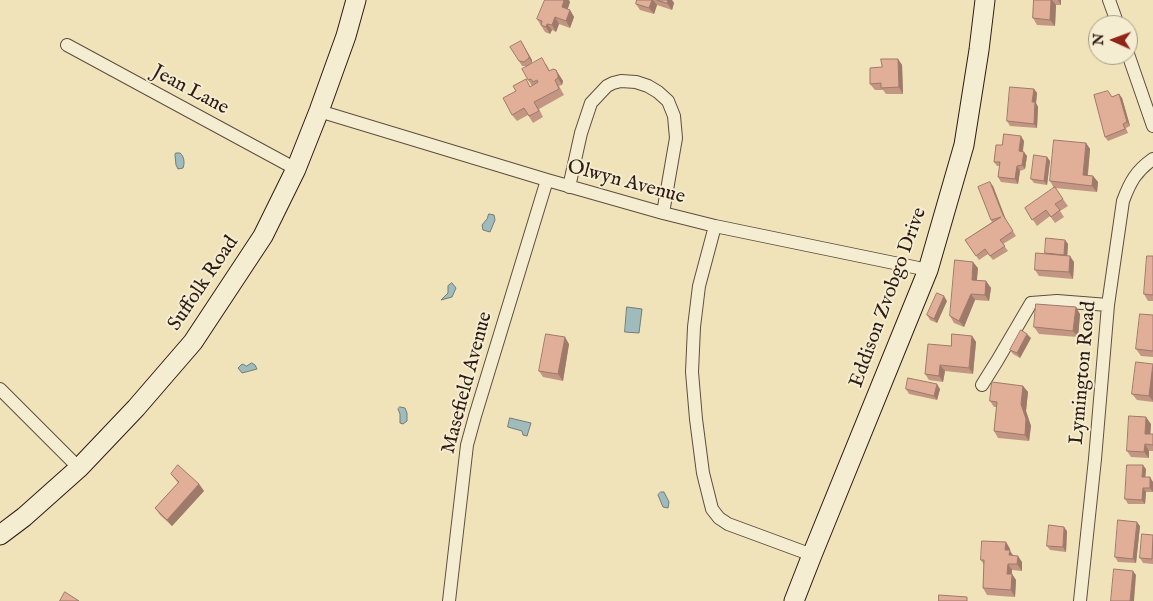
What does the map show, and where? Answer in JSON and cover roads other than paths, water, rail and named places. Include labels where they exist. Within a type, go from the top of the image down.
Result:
[{"type":"street","name":"Suffolk Road","points":[[0,535],[24,517],[79,468],[136,408],[193,342],[263,236],[296,169],[346,36],[356,0]]},
{"type":"street","name":"Eddison Zvobgo Drive","points":[[794,601],[928,270],[964,145],[985,0]]},
{"type":"street","points":[[1109,0],[1114,15]]},
{"type":"street","name":"Jean Lane","points":[[67,45],[296,169]]},
{"type":"street","points":[[1132,65],[1153,126]]},
{"type":"street","points":[[569,186],[581,133],[591,103],[607,86],[613,83],[621,81],[636,82],[658,92],[668,101],[674,116],[676,138],[663,213]]},
{"type":"street","name":"Olwyn Avenue","points":[[319,111],[663,213],[715,226],[928,270]]},
{"type":"street","name":"Lymington Road","points":[[1080,601],[1095,459],[1108,305],[1123,201],[1129,184],[1153,159]]},
{"type":"street","name":"Masefield Avenue","points":[[449,601],[467,445],[547,180]]},
{"type":"street","points":[[715,226],[699,286],[694,327],[692,372],[703,473],[712,509],[719,518],[728,524],[812,555]]},
{"type":"street","points":[[982,385],[1031,303],[1057,301],[1108,305]]},
{"type":"street","points":[[0,389],[79,468]]},
{"type":"water","points":[[176,153],[180,153],[182,156],[183,168],[178,169],[176,165]]},
{"type":"water","points":[[489,214],[494,215],[495,220],[490,232],[483,230],[482,225]]},
{"type":"water","points":[[452,283],[456,288],[452,297],[441,300],[448,293],[448,286]]},
{"type":"water","points":[[627,307],[642,309],[639,333],[625,332]]},
{"type":"water","points":[[252,363],[257,369],[242,373],[238,368],[243,364],[246,366]]},
{"type":"water","points":[[400,407],[405,408],[407,413],[407,421],[403,424],[400,423],[398,409]]},
{"type":"water","points":[[510,418],[531,423],[527,436],[523,435],[522,431],[508,427]]},
{"type":"water","points":[[664,492],[669,502],[668,508],[663,507],[658,495]]}]
